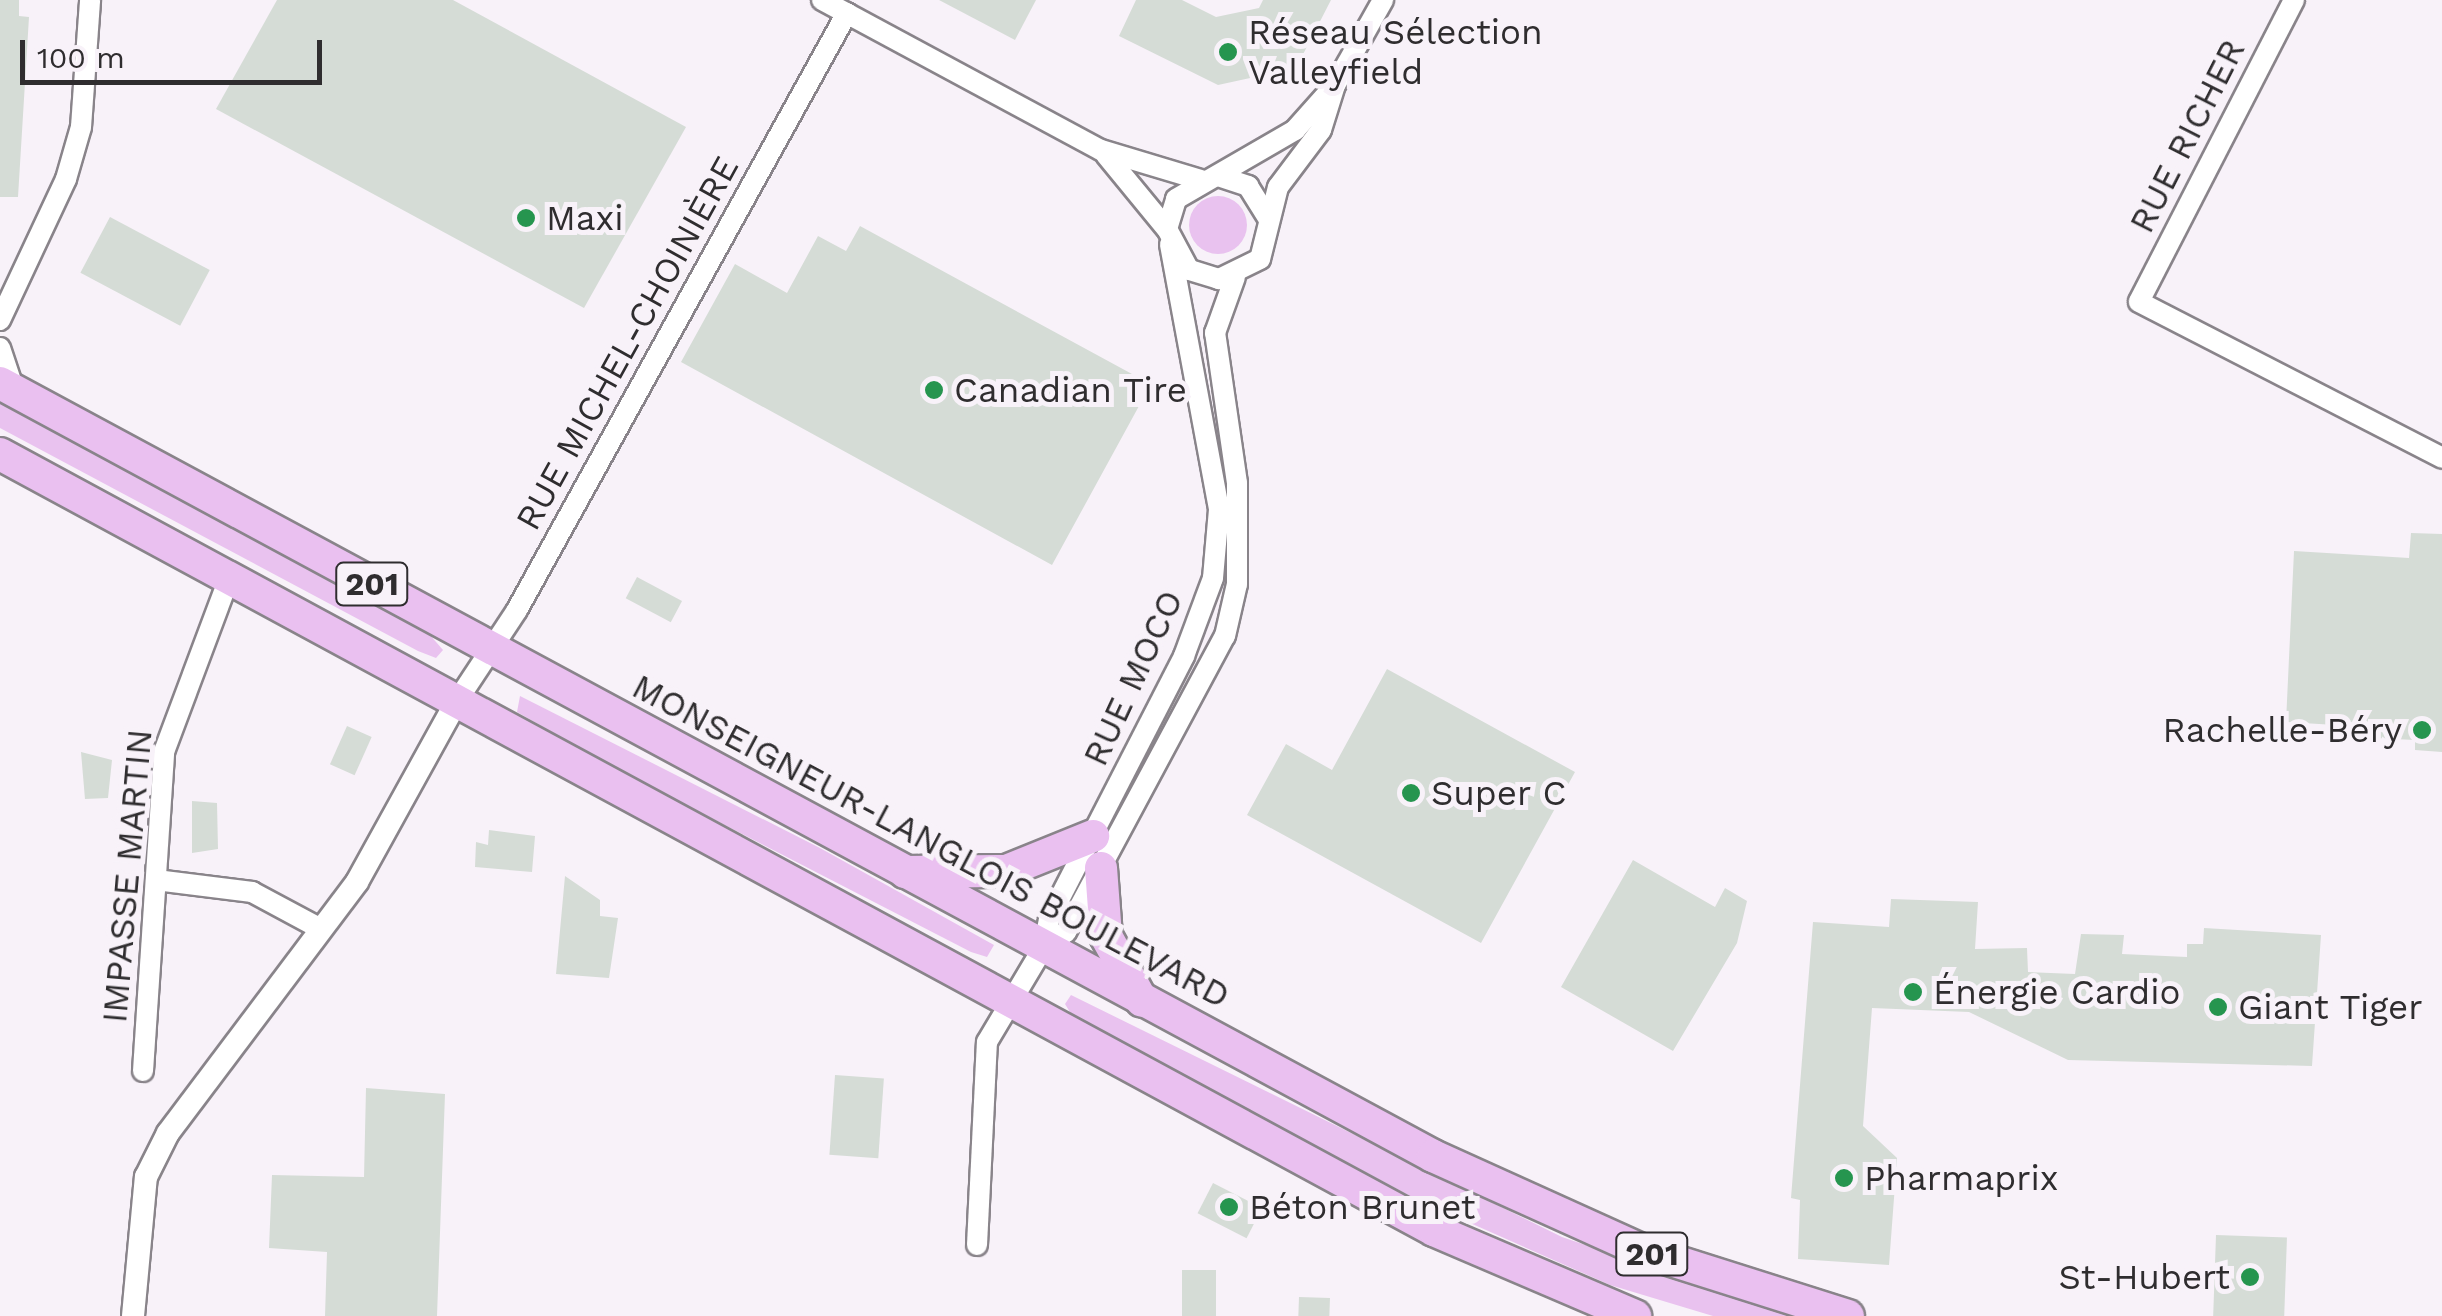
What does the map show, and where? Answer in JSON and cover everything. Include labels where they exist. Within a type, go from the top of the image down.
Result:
[{"type":"highway","name":"MONSEIGNEUR-LANGLOIS BOULEVARD","points":[[7,386],[1043,948],[1555,1215],[1709,1275],[1848,1316]]},
{"type":"highway","name":"201","points":[[0,454],[1462,1244],[1635,1316]]},
{"type":"highway","points":[[905,872],[1006,871],[1097,852],[1106,936],[1142,1001]]},
{"type":"street","points":[[0,320],[71,161],[90,0]]},
{"type":"street","points":[[822,0],[1101,150],[1209,178],[1260,198],[1270,230]]},
{"type":"street","name":"RUE MOCO","points":[[977,1246],[985,1051],[1043,948],[1049,919],[1097,852],[1209,670],[1232,608],[1237,483],[1215,333],[1234,277],[1260,259],[1278,187],[1321,130],[1335,85],[1382,0]]},
{"type":"street","name":"RUE RICHER","points":[[2294,0],[2139,302],[2442,458]]},
{"type":"street","name":"RUE MICHEL-CHOINIÈRE","points":[[458,701],[494,650],[847,13]]},
{"type":"street","name":"RUE MOCO","points":[[1043,948],[1066,932],[1097,852],[1190,643],[1213,578],[1219,509],[1168,237],[1176,199],[1209,178],[1267,152],[1335,85]]},
{"type":"street","points":[[1101,150],[1156,207],[1168,237],[1189,270],[1234,277]]},
{"type":"street","points":[[0,348],[7,386]]},
{"type":"street","name":"IMPASSE MARTIN","points":[[144,1071],[169,724],[216,622],[230,578]]},
{"type":"street","points":[[134,1316],[146,1177],[197,1088],[281,993],[321,929],[357,882],[458,701]]},
{"type":"street","points":[[156,880],[252,892],[321,929]]},
{"type":"shaded area","points":[[1218,196],[1239,204],[1247,225],[1239,246],[1218,254],[1197,246],[1189,225],[1197,204]]},
{"type":"shaded area","points":[[0,403],[430,635],[443,650],[436,658],[418,651],[0,428]]},
{"type":"shaded area","points":[[520,696],[820,848],[994,945],[987,957],[971,952],[620,771],[517,712]]},
{"type":"shaded area","points":[[1071,995],[1562,1237],[1794,1316],[1713,1316],[1610,1285],[1416,1199],[1073,1017],[1065,1004]]},
{"type":"building","points":[[0,0],[19,0],[19,16],[29,17],[18,197],[0,197]]},
{"type":"building","name":"Maxi","points":[[277,0],[453,0],[686,127],[584,308],[216,109]]},
{"type":"building","points":[[939,0],[1036,0],[1015,40]]},
{"type":"building","name":"Réseau Sélection Valleyfield","points":[[1136,0],[1182,0],[1216,17],[1259,8],[1263,0],[1331,0],[1296,68],[1218,85],[1119,36]]},
{"type":"building","points":[[110,217],[210,270],[180,326],[80,273]]},
{"type":"building","name":"Canadian Tire","points":[[860,226],[1132,374],[1139,406],[1052,565],[681,362],[735,264],[787,293],[818,236],[846,251]]},
{"type":"building","points":[[2411,533],[2442,534],[2442,752],[2415,750],[2415,740],[2352,737],[2352,726],[2286,722],[2294,551],[2409,558]]},
{"type":"building","points":[[637,577],[682,601],[671,622],[626,598]]},
{"type":"building","name":"Super C","points":[[1387,669],[1575,772],[1481,943],[1247,815],[1286,744],[1332,770]]},
{"type":"building","points":[[347,726],[372,737],[355,775],[330,764]]},
{"type":"building","points":[[81,752],[112,760],[108,798],[85,799]]},
{"type":"building","points":[[192,801],[217,803],[218,849],[192,853]]},
{"type":"building","points":[[489,830],[535,836],[532,872],[475,867],[476,842],[488,845]]},
{"type":"building","points":[[1633,860],[1715,907],[1725,888],[1747,901],[1737,943],[1673,1051],[1561,987]]},
{"type":"building","points":[[565,876],[600,900],[600,916],[618,918],[609,978],[556,974]]},
{"type":"building","points":[[1891,899],[1978,902],[1975,949],[2027,948],[2028,972],[2075,974],[2081,934],[2124,935],[2122,954],[2187,957],[2187,944],[2203,944],[2204,928],[2321,935],[2312,1066],[2068,1060],[1969,1012],[1872,1008],[1863,1126],[1897,1158],[1889,1265],[1798,1259],[1800,1200],[1791,1198],[1813,922],[1889,927]]},
{"type":"building","points":[[835,1075],[884,1078],[878,1158],[829,1155]]},
{"type":"building","points":[[366,1088],[445,1094],[437,1316],[325,1316],[327,1252],[269,1248],[272,1175],[364,1177]]},
{"type":"building","name":"Béton Brunet","points":[[1213,1183],[1262,1208],[1247,1238],[1198,1213]]},
{"type":"building","name":"St-Hubert","points":[[2216,1235],[2287,1237],[2284,1316],[2213,1316]]},
{"type":"building","points":[[1182,1270],[1216,1270],[1216,1316],[1182,1316]]},
{"type":"building","points":[[1299,1297],[1330,1298],[1329,1316],[1298,1316]]},
{"type":"place","name":"Réseau Sélection Valleyfield","points":[[1228,52]]},
{"type":"place","name":"Maxi","points":[[526,218]]},
{"type":"place","name":"Canadian Tire","points":[[934,390]]},
{"type":"place","name":"Rachelle-Béry","points":[[2422,730]]},
{"type":"place","name":"Super C","points":[[1411,793]]},
{"type":"place","name":"Énergie Cardio","points":[[1913,992]]},
{"type":"place","name":"Giant Tiger","points":[[2218,1007]]},
{"type":"place","name":"Pharmaprix","points":[[1844,1178]]},
{"type":"place","name":"Béton Brunet","points":[[1229,1207]]},
{"type":"place","name":"St-Hubert","points":[[2250,1277]]}]
